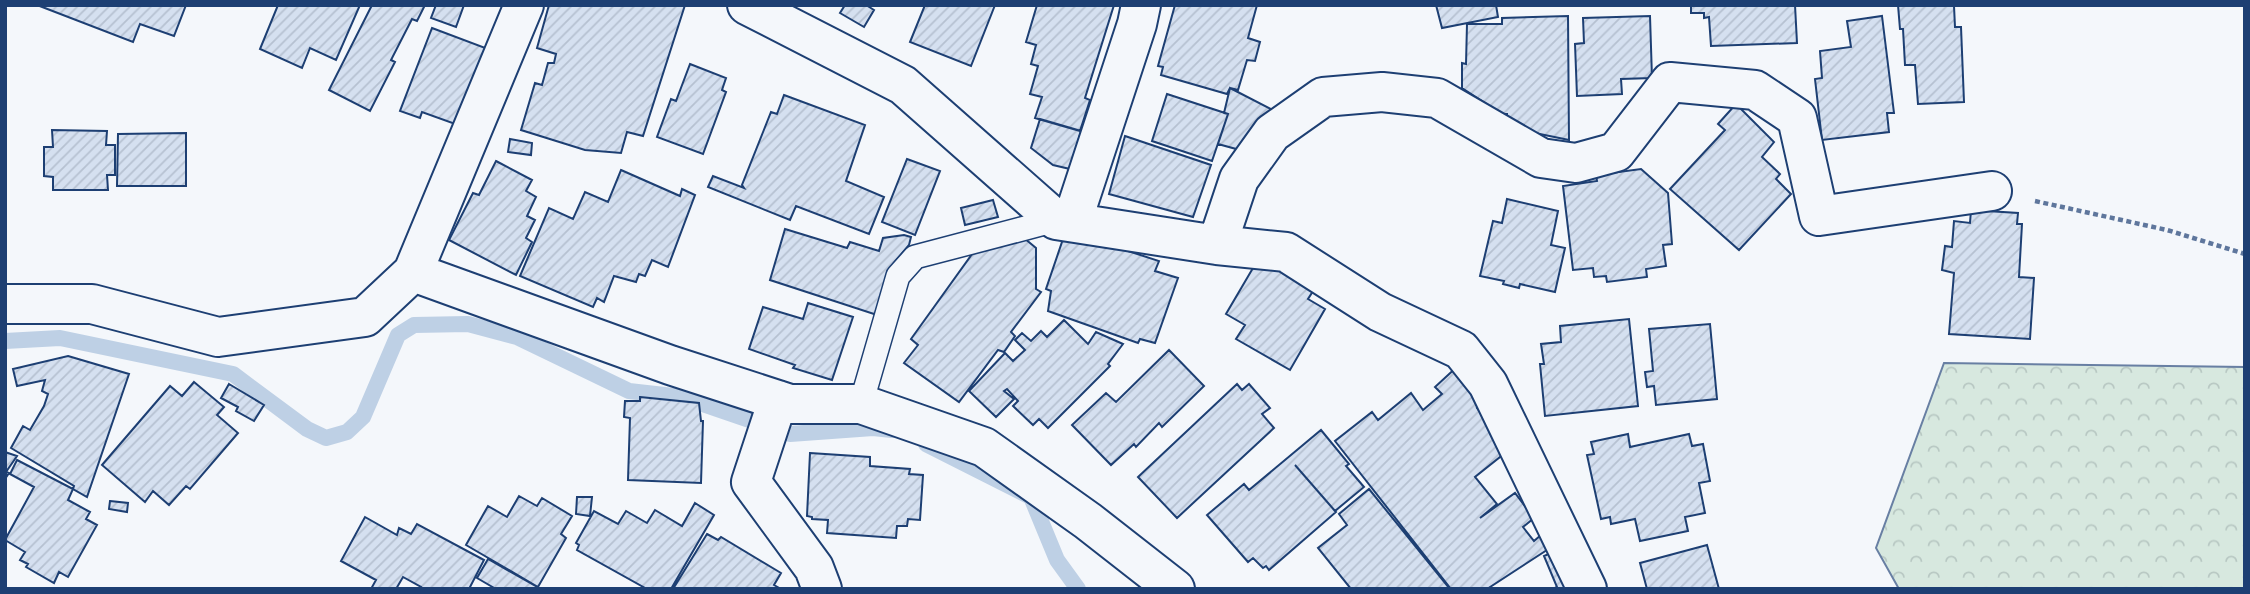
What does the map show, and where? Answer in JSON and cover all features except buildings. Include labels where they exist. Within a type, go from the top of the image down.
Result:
[{"type":"street","points":[[5,304],[92,304],[218,337],[365,317],[413,272],[524,5]]},
{"type":"street","points":[[747,5],[903,85],[1064,221],[1217,245],[1286,252],[1380,312],[1461,350],[1488,384],[1587,589]]},
{"type":"street","points":[[1064,221],[1137,24],[1141,5]]},
{"type":"street","points":[[1217,245],[1239,179],[1272,133],[1323,97],[1381,92],[1437,98],[1541,158],[1576,163],[1616,152],[1670,82],[1755,90],[1797,118],[1819,216],[1992,191]]},
{"type":"street","points":[[413,272],[670,365],[790,404],[862,404],[984,447],[1088,520],[1175,589]]},
{"type":"street","points":[[778,400],[751,482],[814,568],[822,589]]},
{"type":"lane","points":[[862,404],[898,276],[915,257],[1064,221]]},
{"type":"path","points":[[1992,191],[2167,230],[2245,254]]},
{"type":"green space","points":[[1944,363],[2245,367],[2245,589],[1899,589],[1876,548]]},
{"type":"waterway","points":[[5,341],[60,338],[233,374],[307,429],[326,438],[347,432],[363,417],[398,335],[414,325],[468,324],[517,337],[629,391],[682,397],[790,434],[873,428],[892,430]]},
{"type":"waterway","points":[[926,444],[1031,497],[1057,560],[1078,589]]}]
